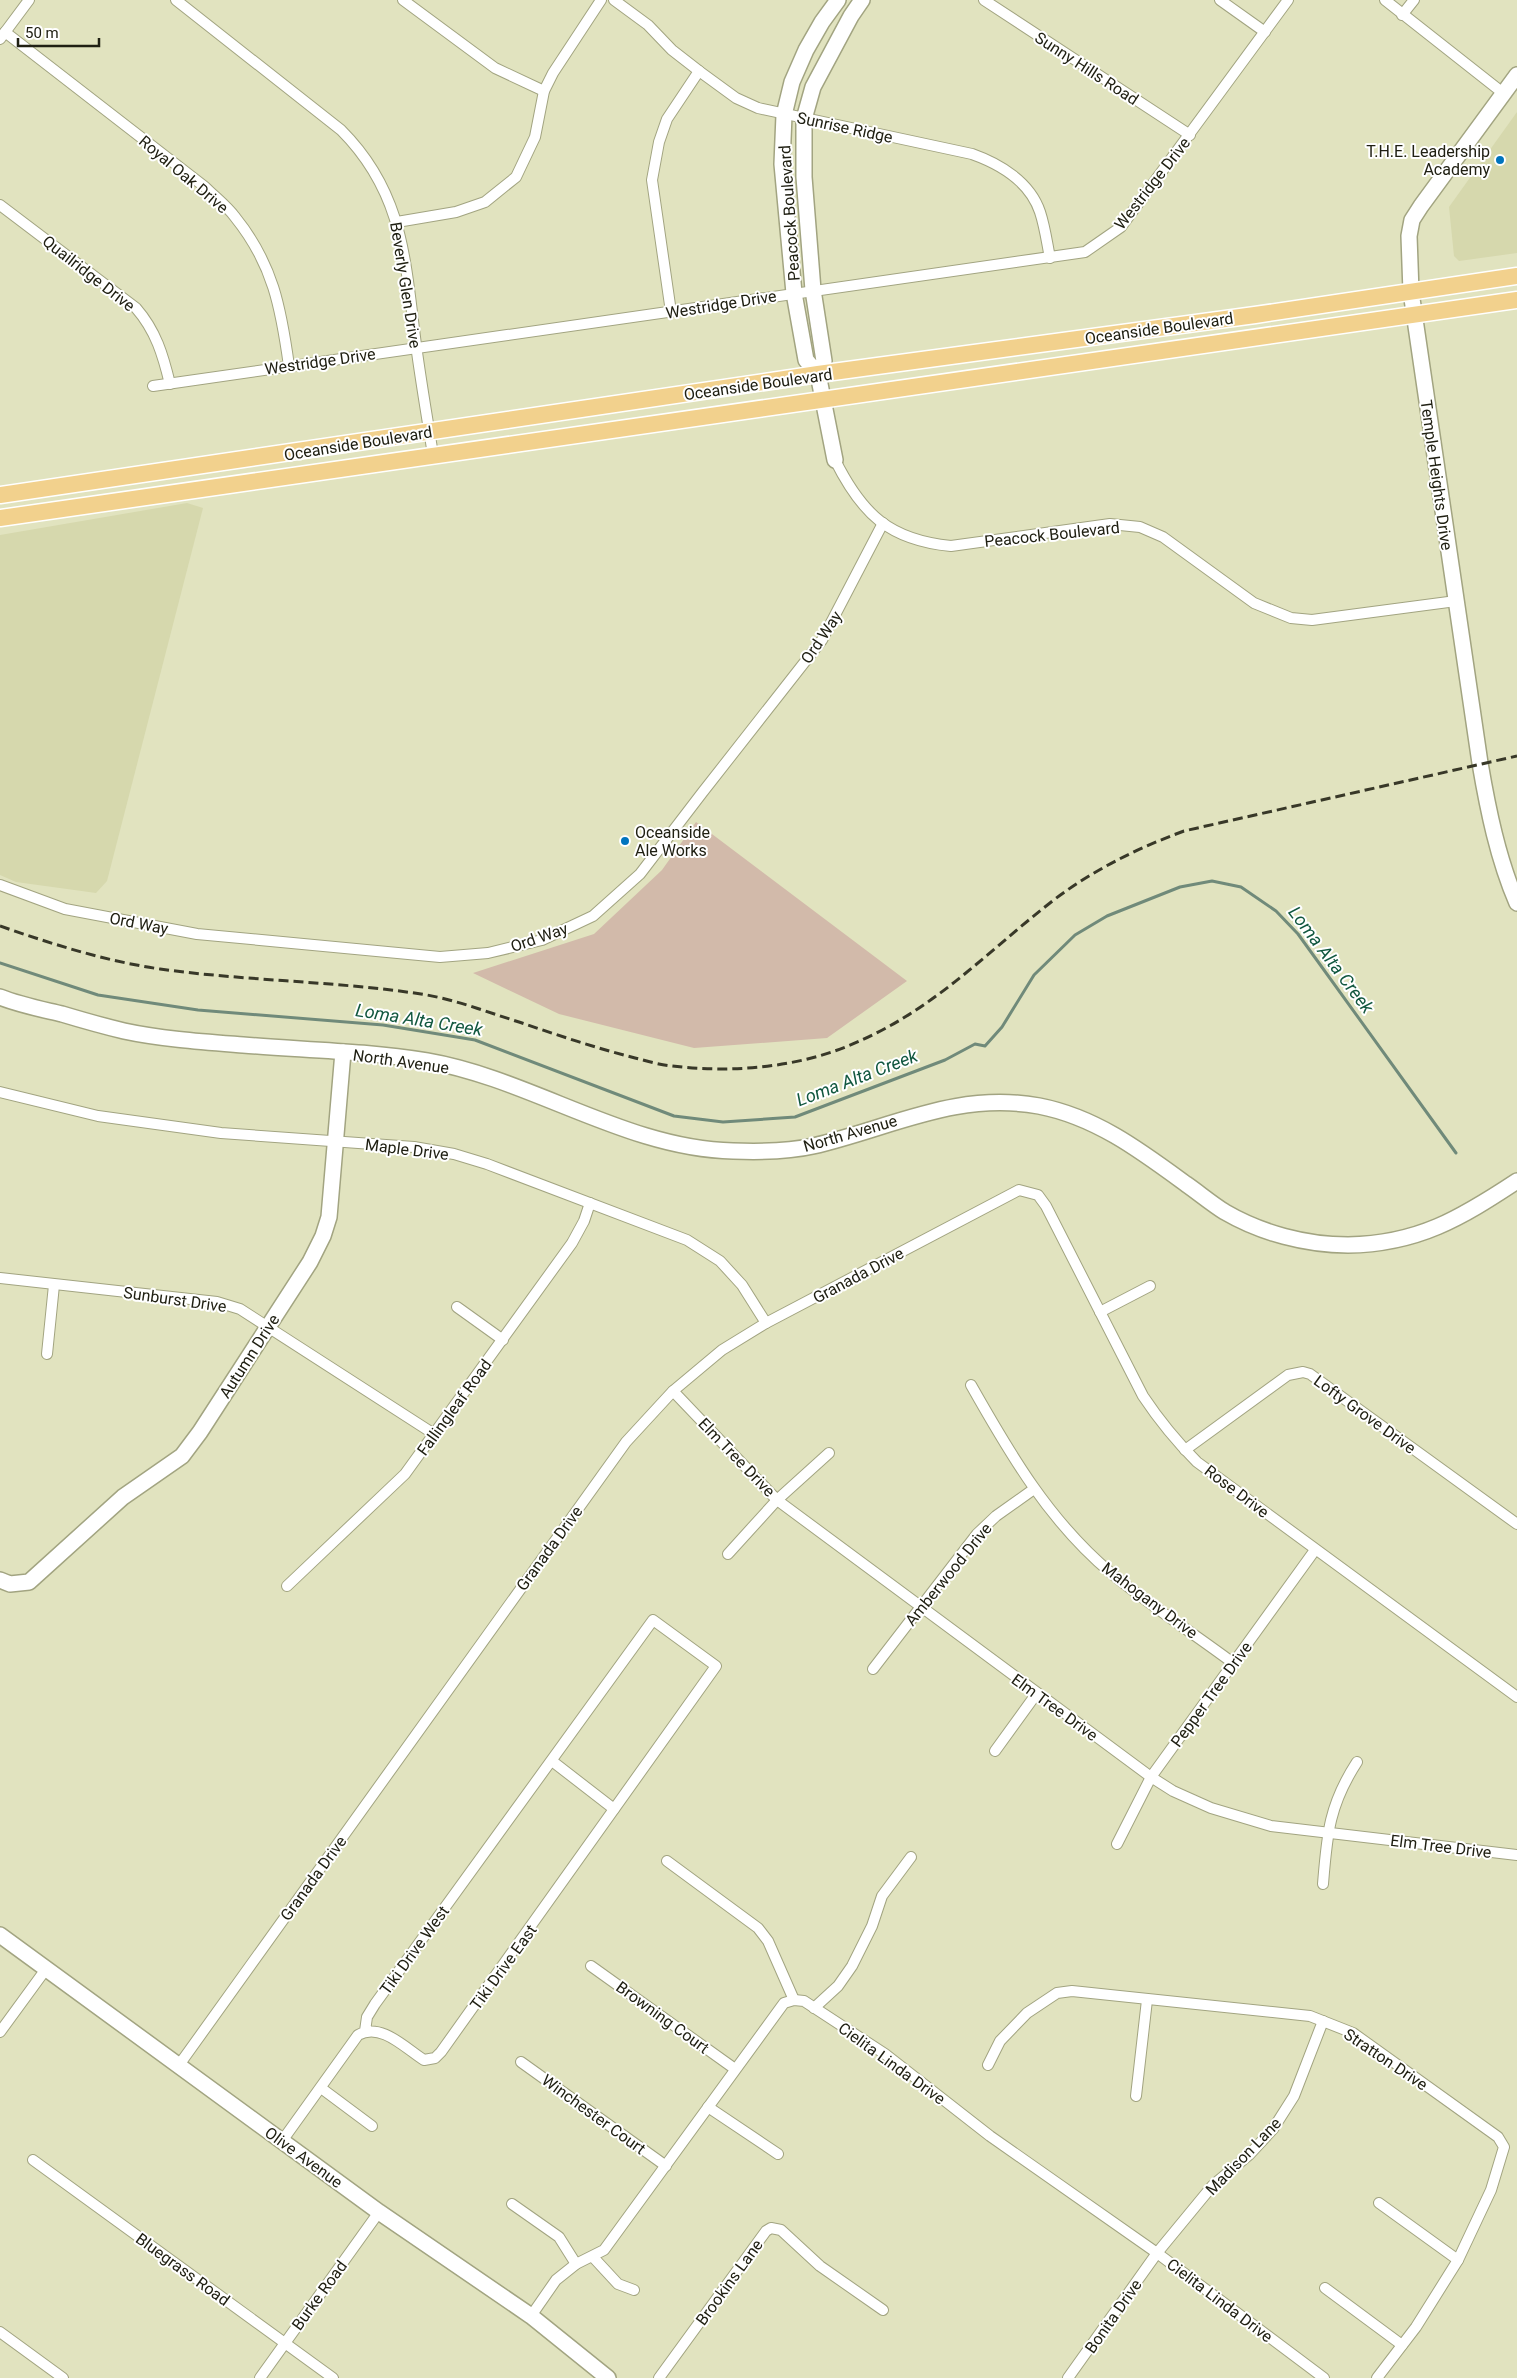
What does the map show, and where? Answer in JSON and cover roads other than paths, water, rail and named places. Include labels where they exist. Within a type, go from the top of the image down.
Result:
[{"type":"main road","name":"Oceanside Boulevard","points":[[0,495],[818,374],[875,368],[1517,276]]},
{"type":"main road","name":"Oceanside Boulevard","points":[[0,518],[1517,300]]},
{"type":"street","points":[[3,36],[29,0]]},
{"type":"street","name":"Beverly Glen Drive","points":[[176,0],[341,130],[354,143],[390,200],[397,222],[406,266],[416,348],[433,455]]},
{"type":"street","points":[[403,0],[495,68],[544,91]]},
{"type":"street","points":[[397,222],[456,212],[485,202],[516,177],[535,137],[544,91],[553,73],[601,0]]},
{"type":"street","name":"Sunrise Ridge","points":[[614,0],[648,25],[672,50],[698,71],[736,98],[758,108],[972,154],[995,163],[1021,183],[1040,211],[1050,258]]},
{"type":"street","name":"Peacock Boulevard","points":[[838,0],[822,22],[806,50],[792,82],[784,115],[782,164],[794,293],[806,360],[818,374],[835,460],[850,489],[872,515],[901,534],[934,545],[951,546],[1110,524],[1140,527],[1162,537],[1254,603],[1291,618],[1312,620],[1456,601]]},
{"type":"street","name":"Peacock Boulevard","points":[[818,374],[824,361],[813,290],[804,177],[804,119],[813,87],[851,16],[862,0]]},
{"type":"street","name":"Sunny Hills Road","points":[[984,0],[1190,135]]},
{"type":"street","points":[[1220,0],[1265,32]]},
{"type":"street","name":"Westridge Drive","points":[[154,386],[1085,252],[1121,228],[1288,0]]},
{"type":"street","points":[[1385,0],[1504,93]]},
{"type":"street","points":[[1402,15],[1414,0]]},
{"type":"street","name":"Royal Oak Drive","points":[[3,36],[205,187],[234,216],[256,247],[273,283],[282,314],[289,366]]},
{"type":"street","points":[[671,312],[652,180],[659,142],[667,119],[698,71]]},
{"type":"street","name":"Temple Heights Drive","points":[[1517,75],[1412,220],[1410,236],[1411,292],[1414,315],[1489,812],[1510,888],[1517,903]]},
{"type":"street","name":"Quailridge Drive","points":[[0,205],[136,308],[149,324],[162,352],[170,384]]},
{"type":"street","name":"Ord Way","points":[[0,885],[65,909],[197,934],[440,957],[488,953],[542,940],[593,916],[640,874],[822,640],[883,523]]},
{"type":"street","name":"North Avenue","points":[[0,998],[127,1032],[238,1045],[343,1052],[428,1062],[486,1076],[654,1139],[688,1147],[719,1151],[767,1152],[811,1147],[934,1109],[960,1104],[1002,1102],[1044,1107],[1095,1124],[1139,1149],[1224,1211],[1257,1227],[1298,1240],[1347,1245],[1399,1240],[1428,1232],[1468,1214],[1517,1181]]},
{"type":"street","name":"Autumn Drive","points":[[0,1580],[10,1584],[29,1582],[123,1497],[182,1456],[200,1432],[310,1262],[323,1236],[329,1217],[343,1052]]},
{"type":"street","name":"Maple Drive","points":[[0,1092],[98,1116],[221,1133],[414,1147],[454,1154],[487,1164],[687,1240],[720,1261],[742,1285],[766,1323]]},
{"type":"street","name":"Granada Drive","points":[[179,2065],[621,1450],[673,1391],[722,1350],[766,1323],[1019,1190],[1038,1195],[1046,1206]]},
{"type":"street","name":"Fallingleaf Road","points":[[287,1586],[405,1474],[572,1243],[584,1221],[590,1203]]},
{"type":"street","name":"Rose Drive","points":[[1046,1206],[1143,1396],[1185,1450],[1198,1462],[1316,1550],[1517,1697]]},
{"type":"street","name":"Sunburst Drive","points":[[0,1278],[216,1302],[240,1309],[434,1434]]},
{"type":"street","points":[[47,1354],[54,1285]]},
{"type":"street","points":[[1100,1312],[1150,1286]]},
{"type":"street","points":[[457,1307],[503,1340]]},
{"type":"street","name":"Lofty Grove Drive","points":[[1185,1450],[1288,1375],[1303,1372],[1310,1374],[1517,1524]]},
{"type":"street","name":"Mahogany Drive","points":[[970,1385],[1013,1460],[1068,1531],[1110,1573],[1233,1663]]},
{"type":"street","name":"Elm Tree Drive","points":[[673,1391],[777,1500],[1037,1694],[1150,1777],[1173,1791],[1211,1808],[1271,1826],[1517,1856]]},
{"type":"street","points":[[728,1554],[777,1500],[829,1454]]},
{"type":"street","name":"Amberwood Drive","points":[[873,1669],[977,1534],[996,1516],[1034,1489]]},
{"type":"street","name":"Pepper Tree Drive","points":[[1117,1844],[1150,1777],[1316,1550]]},
{"type":"street","name":"Tiki Drive West","points":[[282,2141],[358,2035],[365,2031],[367,2017],[375,2004],[653,1620],[716,1666],[614,1809]]},
{"type":"street","points":[[995,1751],[1037,1694]]},
{"type":"street","points":[[552,1761],[614,1809]]},
{"type":"street","points":[[1323,1884],[1328,1832],[1334,1806],[1344,1782],[1357,1762]]},
{"type":"street","name":"Tiki Drive East","points":[[365,2031],[380,2031],[424,2060],[435,2058],[447,2045],[614,1809]]},
{"type":"street","points":[[814,2008],[838,1986],[852,1966],[872,1926],[882,1896],[912,1857]]},
{"type":"street","points":[[531,2316],[556,2280],[576,2264],[604,2250],[784,2003],[794,2000],[768,1941],[758,1928],[667,1861]]},
{"type":"street","name":"Olive Avenue","points":[[0,1935],[378,2212],[531,2316],[608,2378]]},
{"type":"street","name":"Browning Court","points":[[591,1966],[736,2069]]},
{"type":"street","points":[[0,2032],[46,1969]]},
{"type":"street","name":"Stratton Drive","points":[[988,2065],[1000,2041],[1027,2013],[1057,1993],[1072,1991],[1310,2016],[1353,2033],[1498,2137],[1504,2147],[1491,2190],[1458,2260],[1402,2345],[1377,2378]]},
{"type":"street","name":"Cielita Linda Drive","points":[[794,2000],[804,2002],[885,2054],[990,2136],[1157,2253],[1324,2378]]},
{"type":"street","points":[[1136,2096],[1147,2000]]},
{"type":"street","name":"Madison Lane","points":[[1157,2253],[1213,2186],[1249,2154],[1273,2129],[1294,2096],[1322,2021]]},
{"type":"street","name":"Winchester Court","points":[[521,2062],[666,2166]]},
{"type":"street","points":[[321,2088],[372,2126]]},
{"type":"street","points":[[708,2107],[778,2154]]},
{"type":"street","name":"Bluegrass Road","points":[[33,2160],[333,2378]]},
{"type":"street","points":[[1379,2203],[1458,2260]]},
{"type":"street","points":[[512,2204],[559,2237],[576,2264]]},
{"type":"street","name":"Burke Road","points":[[260,2378],[378,2212]]},
{"type":"street","name":"Brookins Lane","points":[[659,2378],[766,2231],[771,2228],[781,2230],[820,2266],[883,2310]]},
{"type":"street","name":"Bonita Drive","points":[[1069,2378],[1157,2253]]},
{"type":"street","points":[[593,2257],[618,2284],[634,2290]]},
{"type":"street","points":[[1325,2288],[1402,2345]]},
{"type":"street","points":[[0,2332],[63,2378]]},
{"type":"waterway","name":"Loma Alta Creek","points":[[0,963],[98,995],[198,1010],[383,1025],[475,1040],[674,1116],[723,1122],[795,1117],[945,1060],[975,1044],[985,1046],[1002,1027],[1034,975],[1075,935],[1107,916],[1180,887],[1212,881],[1241,887],[1276,911],[1298,934],[1456,1153]]},
{"type":"railway","points":[[0,926],[79,951],[139,966],[225,976],[356,986],[433,996],[470,1006],[591,1046],[663,1065],[716,1069],[761,1067],[784,1064],[827,1053],[879,1032],[933,999],[1070,888],[1117,860],[1184,831],[1517,756]]},
{"type":"place","name":"T.H.E. Leadership Academy","points":[[1500,160]]},
{"type":"place","name":"Oceanside Ale Works","points":[[625,841]]}]
